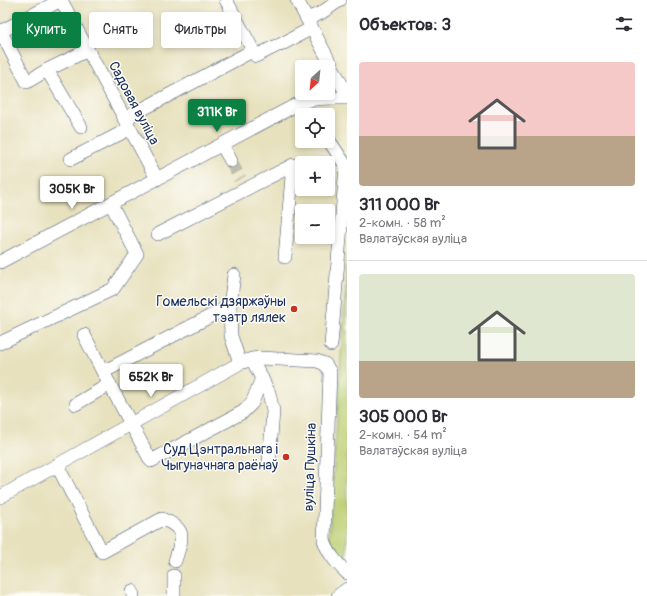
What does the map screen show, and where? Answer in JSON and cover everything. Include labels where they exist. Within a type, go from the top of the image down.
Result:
[{"type":"street","points":[[61,0],[0,32],[27,82],[47,70],[88,50]]},
{"type":"street","name":"Садовая вуліца","points":[[61,0],[157,180]]},
{"type":"street","points":[[226,0],[256,56],[278,46],[340,0]]},
{"type":"street","points":[[297,0],[326,60]]},
{"type":"street","points":[[71,159],[127,124],[252,51]]},
{"type":"street","points":[[47,70],[81,127]]},
{"type":"street","points":[[335,75],[347,95]]},
{"type":"street","points":[[0,262],[298,104],[311,100],[327,98],[347,98]]},
{"type":"street","points":[[298,104],[302,100]]},
{"type":"street","points":[[222,145],[231,161]]},
{"type":"street","points":[[330,345],[346,166],[334,148]]},
{"type":"street","points":[[158,234],[243,184],[293,165],[285,257]]},
{"type":"street","points":[[0,343],[113,289],[137,254],[111,204]]},
{"type":"street","points":[[234,275],[230,306],[231,336],[240,363]]},
{"type":"street","points":[[103,372],[230,306]]},
{"type":"street","points":[[84,335],[151,461],[243,412],[252,402],[262,378]]},
{"type":"street","points":[[0,497],[130,423],[240,363],[252,358],[269,393],[273,411],[269,463]]},
{"type":"street","name":"вуліца Пушкіна","points":[[252,358],[317,361],[325,364],[330,372],[324,540],[330,555],[347,572]]},
{"type":"street","points":[[76,404],[110,384]]},
{"type":"street","points":[[57,465],[102,552],[162,520],[176,525],[182,535],[175,561]]},
{"type":"street","points":[[174,576],[174,596]]},
{"type":"street","points":[[338,596],[347,589]]},
{"type":"green space","points":[[347,265],[347,561],[335,551],[329,540]]},
{"type":"tunnel","points":[[231,161],[240,179]]},
{"type":"place","name":"Гомельскі дзяржаўны тэатр лялек","points":[[294,309]]},
{"type":"place","name":"Суд Цэнтральнага і Чыгуначнага раёнаў","points":[[286,457]]}]
